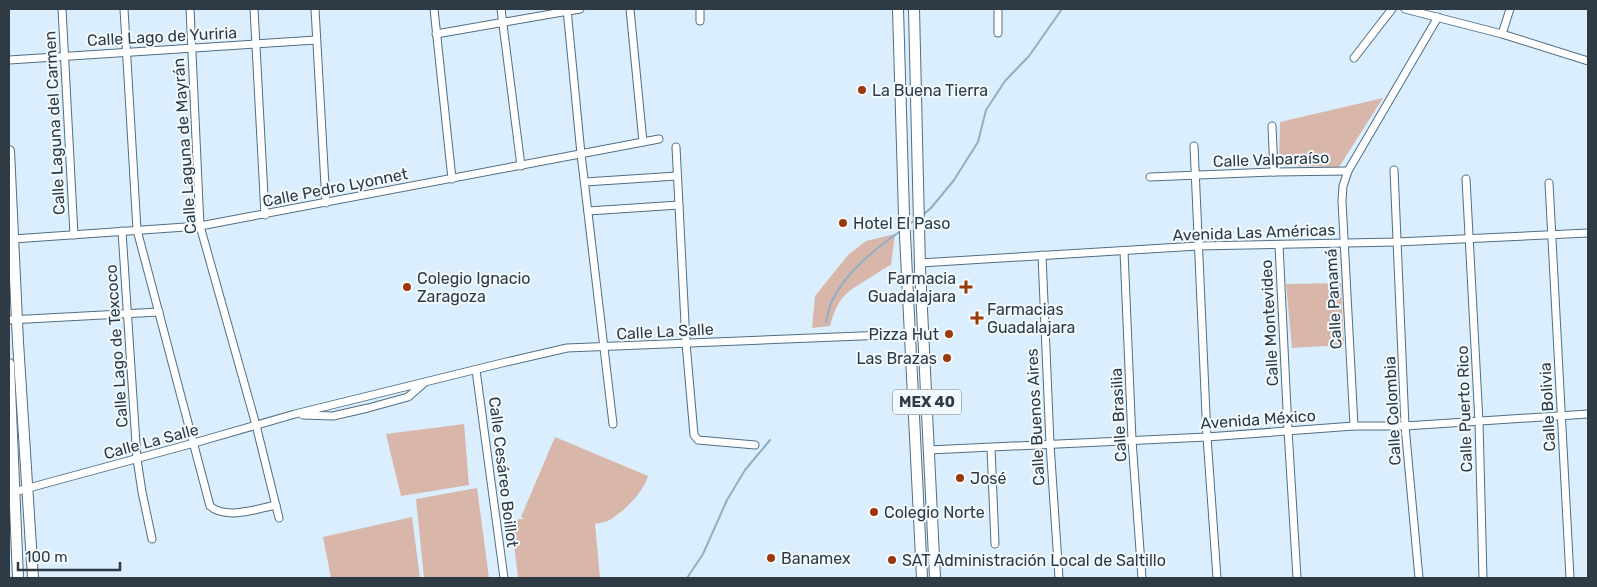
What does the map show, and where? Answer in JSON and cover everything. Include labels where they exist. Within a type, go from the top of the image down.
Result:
[{"type":"main road","name":"MEX 40","points":[[898,9],[904,215],[922,578]]},
{"type":"main road","name":"MEX 40","points":[[914,9],[920,263],[935,578]]},
{"type":"main road","points":[[9,151],[13,239],[13,319],[28,489],[33,578]]},
{"type":"main road","points":[[9,364],[18,578]]},
{"type":"street","name":"Calle Laguna del Carmen","points":[[62,9],[74,235]]},
{"type":"street","points":[[124,9],[136,230],[210,506],[222,513],[244,512],[276,505]]},
{"type":"street","name":"Calle Laguna de Mayrán","points":[[190,9],[200,226],[256,426],[279,518]]},
{"type":"street","points":[[254,9],[265,214]]},
{"type":"street","points":[[315,9],[326,203]]},
{"type":"street","points":[[434,9],[452,179]]},
{"type":"street","points":[[501,9],[521,166]]},
{"type":"street","points":[[436,34],[580,9]]},
{"type":"street","points":[[630,9],[643,142]]},
{"type":"street","points":[[700,9],[700,21]]},
{"type":"street","points":[[998,9],[998,33]]},
{"type":"street","points":[[1354,58],[1392,9]]},
{"type":"street","points":[[1405,9],[1502,34],[1588,61]]},
{"type":"street","points":[[1502,34],[1510,9]]},
{"type":"street","points":[[567,10],[581,154],[613,424]]},
{"type":"street","name":"Calle Panamá","points":[[1354,426],[1342,200],[1343,186],[1348,171],[1438,16]]},
{"type":"street","name":"Calle Lago de Yuriria","points":[[9,60],[316,40]]},
{"type":"street","points":[[1272,126],[1274,172]]},
{"type":"street","name":"Calle Pedro Lyonnet","points":[[13,239],[200,226],[659,139]]},
{"type":"street","points":[[1194,146],[1207,436],[1218,578]]},
{"type":"street","points":[[676,147],[686,343],[694,435],[700,441],[754,445]]},
{"type":"street","name":"Calle Colombia","points":[[1394,170],[1404,426],[1419,578]]},
{"type":"street","name":"Calle Valparaíso","points":[[1150,177],[1348,171]]},
{"type":"street","points":[[585,182],[677,176]]},
{"type":"street","name":"Calle Puerto Rico","points":[[1466,179],[1479,422],[1483,578]]},
{"type":"street","name":"Calle Bolivia","points":[[1550,183],[1560,416],[1570,578]]},
{"type":"street","points":[[588,210],[679,205]]},
{"type":"street","name":"Calle Lago de Texcoco","points":[[122,231],[137,459],[152,539]]},
{"type":"street","name":"Avenida Las Américas","points":[[920,263],[1198,246],[1279,246],[1470,240],[1588,233]]},
{"type":"street","name":"Calle Montevideo","points":[[1279,246],[1288,430],[1298,578]]},
{"type":"street","name":"Calle Brasilia","points":[[1124,251],[1132,440],[1142,578]]},
{"type":"street","name":"Calle Buenos Aires","points":[[1042,255],[1050,444],[1059,578]]},
{"type":"street","points":[[13,319],[159,312]]},
{"type":"street","name":"Calle La Salle","points":[[14,492],[194,444],[295,414],[568,348],[910,334]]},
{"type":"street","name":"Calle Cesáreo Boillot","points":[[476,370],[504,578]]},
{"type":"street","name":"Calle La Salle","points":[[295,414],[333,416],[368,408],[408,397],[424,383]]},
{"type":"street","name":"Avenida México","points":[[929,450],[1207,436],[1354,426],[1404,426],[1479,422],[1588,414]]},
{"type":"street","points":[[991,448],[995,544]]},
{"type":"shaded area","points":[[1383,98],[1339,167],[1279,166],[1280,122]]},
{"type":"shaded area","points":[[895,234],[891,265],[843,297],[830,326],[812,328],[815,296],[848,255],[866,241]]},
{"type":"shaded area","points":[[1341,283],[1344,345],[1292,348],[1286,284]]},
{"type":"shaded area","points":[[464,424],[469,485],[401,496],[386,434]]},
{"type":"shaded area","points":[[555,437],[648,476],[638,495],[628,506],[609,520],[595,524],[600,578],[518,578],[511,520],[524,519],[521,517]]},
{"type":"shaded area","points":[[477,488],[489,578],[424,578],[416,499]]},
{"type":"shaded area","points":[[412,517],[420,578],[331,578],[323,537]]},
{"type":"waterway","points":[[924,214],[954,180],[978,142],[986,110],[1005,81],[1029,56],[1062,9]]},
{"type":"waterway","points":[[907,226],[916,219]]},
{"type":"waterway","points":[[826,322],[832,302],[839,288],[854,269],[902,230]]},
{"type":"waterway","points":[[687,578],[703,554],[727,500],[745,470],[770,440]]},
{"type":"place","name":"La Buena Tierra","points":[[862,90]]},
{"type":"place","name":"Hotel El Paso","points":[[843,223]]},
{"type":"place","name":"Colegio Ignacio Zaragoza","points":[[407,287]]},
{"type":"place","name":"Farmacia Guadalajara","points":[[966,287]]},
{"type":"place","name":"Farmacias Guadalajara","points":[[977,318]]},
{"type":"place","name":"Pizza Hut","points":[[949,334]]},
{"type":"place","name":"Las Brazas","points":[[947,358]]},
{"type":"place","name":"José","points":[[960,478]]},
{"type":"place","name":"Colegio Norte","points":[[874,512]]},
{"type":"place","name":"Banamex","points":[[771,558]]},
{"type":"place","name":"SAT Administración Local de Saltillo","points":[[892,560]]}]
